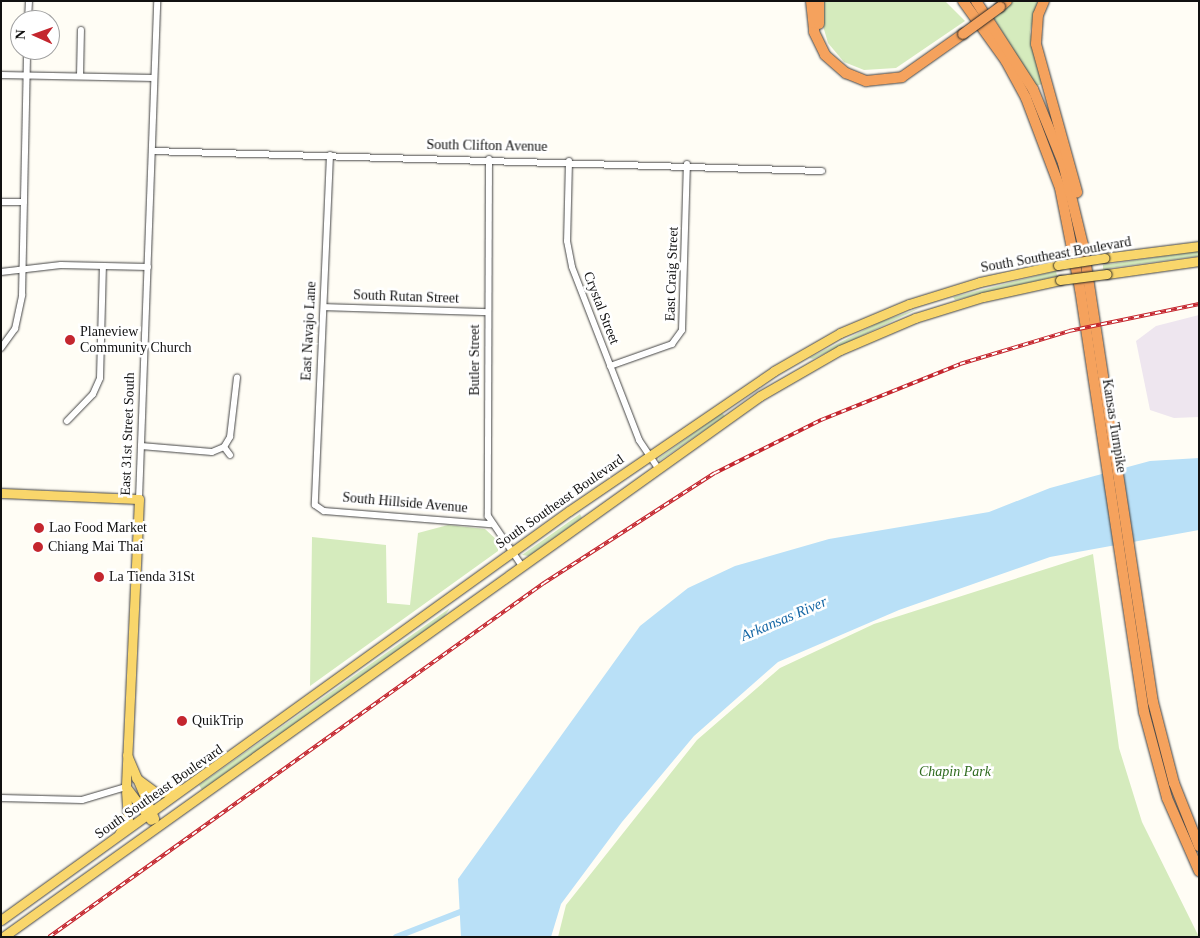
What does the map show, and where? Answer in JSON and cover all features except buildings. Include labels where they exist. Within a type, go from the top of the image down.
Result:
[{"type":"highway","points":[[811,1],[814,32],[825,55],[846,73],[866,81],[902,77],[1001,3]]},
{"type":"highway","points":[[819,1],[820,30],[830,53],[848,68],[871,76],[905,69],[961,33]]},
{"type":"highway","points":[[955,1],[994,52],[1048,151]]},
{"type":"highway","name":"Kansas Turnpike","points":[[963,1],[1006,60],[1048,151],[1071,242],[1150,738],[1170,806],[1199,871]]},
{"type":"highway","name":"Kansas Turnpike","points":[[976,1],[1015,56],[1050,127],[1084,245],[1158,727],[1199,846]]},
{"type":"highway","points":[[1044,1],[1038,15],[1036,44],[1075,181],[1084,245]]},
{"type":"main road","name":"South Southeast Boulevard","points":[[1,920],[194,785],[513,552],[649,456],[774,371],[840,333],[944,292],[1058,265],[1199,246]]},
{"type":"main road","name":"South Southeast Boulevard","points":[[3,937],[760,396],[840,350],[950,307],[1060,280],[1199,261]]},
{"type":"main road","points":[[1,494],[139,499]]},
{"type":"main road","name":"East 31st Street South","points":[[114,841],[128,820],[127,754],[139,499]]},
{"type":"main road","points":[[127,754],[150,815]]},
{"type":"main road","points":[[134,776],[157,793],[194,785]]},
{"type":"main road","points":[[126,787],[157,826]]},
{"type":"street","name":"East 31st Street South","points":[[139,499],[157,1]]},
{"type":"street","points":[[80,76],[81,30]]},
{"type":"street","points":[[1,348],[20,314],[27,60]]},
{"type":"street","points":[[1,75],[154,78]]},
{"type":"street","name":"South Clifton Avenue","points":[[152,151],[687,164],[822,171]]},
{"type":"street","name":"East Navajo Lane","points":[[317,508],[330,155]]},
{"type":"street","name":"Butler Street","points":[[489,159],[487,312],[491,524]]},
{"type":"street","name":"Crystal Street","points":[[569,161],[568,251],[610,366],[649,456],[658,468]]},
{"type":"street","name":"East Craig Street","points":[[610,366],[672,344],[682,330],[687,164]]},
{"type":"street","points":[[1,202],[24,202]]},
{"type":"street","points":[[68,421],[93,394],[100,378],[103,266]]},
{"type":"street","points":[[1,272],[22,269],[103,266],[148,267]]},
{"type":"street","name":"South Rutan Street","points":[[324,307],[487,312]]},
{"type":"street","points":[[141,446],[212,452],[224,447],[230,437],[238,377]]},
{"type":"street","points":[[224,447],[230,455]]},
{"type":"street","name":"South Hillside Avenue","points":[[317,508],[491,524]]},
{"type":"street","points":[[491,524],[522,566]]},
{"type":"street","points":[[1,798],[82,800],[126,787]]},
{"type":"shaded area","points":[[1199,315],[1199,417],[1174,418],[1150,410],[1136,341],[1156,326]]},
{"type":"green space","points":[[822,1],[945,1],[965,21],[896,68],[864,70],[844,62],[828,43],[821,19]]},
{"type":"green space","points":[[1011,1],[1038,1],[1030,32],[1042,84],[1036,86],[992,15]]},
{"type":"green space","points":[[1199,251],[1199,256],[1103,269],[1103,265]]},
{"type":"green space","points":[[1056,271],[1057,276],[955,300],[953,297]]},
{"type":"green space","points":[[920,308],[813,359],[809,358],[880,322]]},
{"type":"green space","points":[[722,413],[725,416],[658,462],[659,458]]},
{"type":"green space","points":[[580,514],[582,518],[529,556],[522,555]]},
{"type":"green space","points":[[448,525],[485,529],[498,541],[498,551],[310,686],[312,537],[386,545],[387,603],[410,605],[418,533]]},
{"type":"green space","name":"Chapin Park","points":[[1093,554],[1119,748],[1142,822],[1199,937],[558,937],[566,905],[697,740],[780,668],[874,624]]},
{"type":"green space","points":[[450,608],[444,617],[202,790],[199,785]]},
{"type":"water","name":"Arkansas River","points":[[1199,458],[1199,530],[1050,557],[899,610],[778,662],[694,736],[622,822],[561,904],[551,937],[461,937],[458,879],[640,626],[688,588],[735,566],[829,539],[989,512],[1050,488],[1150,461]]},
{"type":"waterway","points":[[396,937],[468,909]]},
{"type":"railway","points":[[49,937],[544,583],[715,473],[821,420],[960,364],[1069,331],[1199,304]]},
{"type":"place","name":"Planeview Community Church","points":[[70,340]]},
{"type":"place","name":"Lao Food Market","points":[[39,528]]},
{"type":"place","name":"Chiang Mai Thai","points":[[38,547]]},
{"type":"place","name":"La Tienda 31St","points":[[99,577]]},
{"type":"place","name":"QuikTrip","points":[[182,721]]}]
